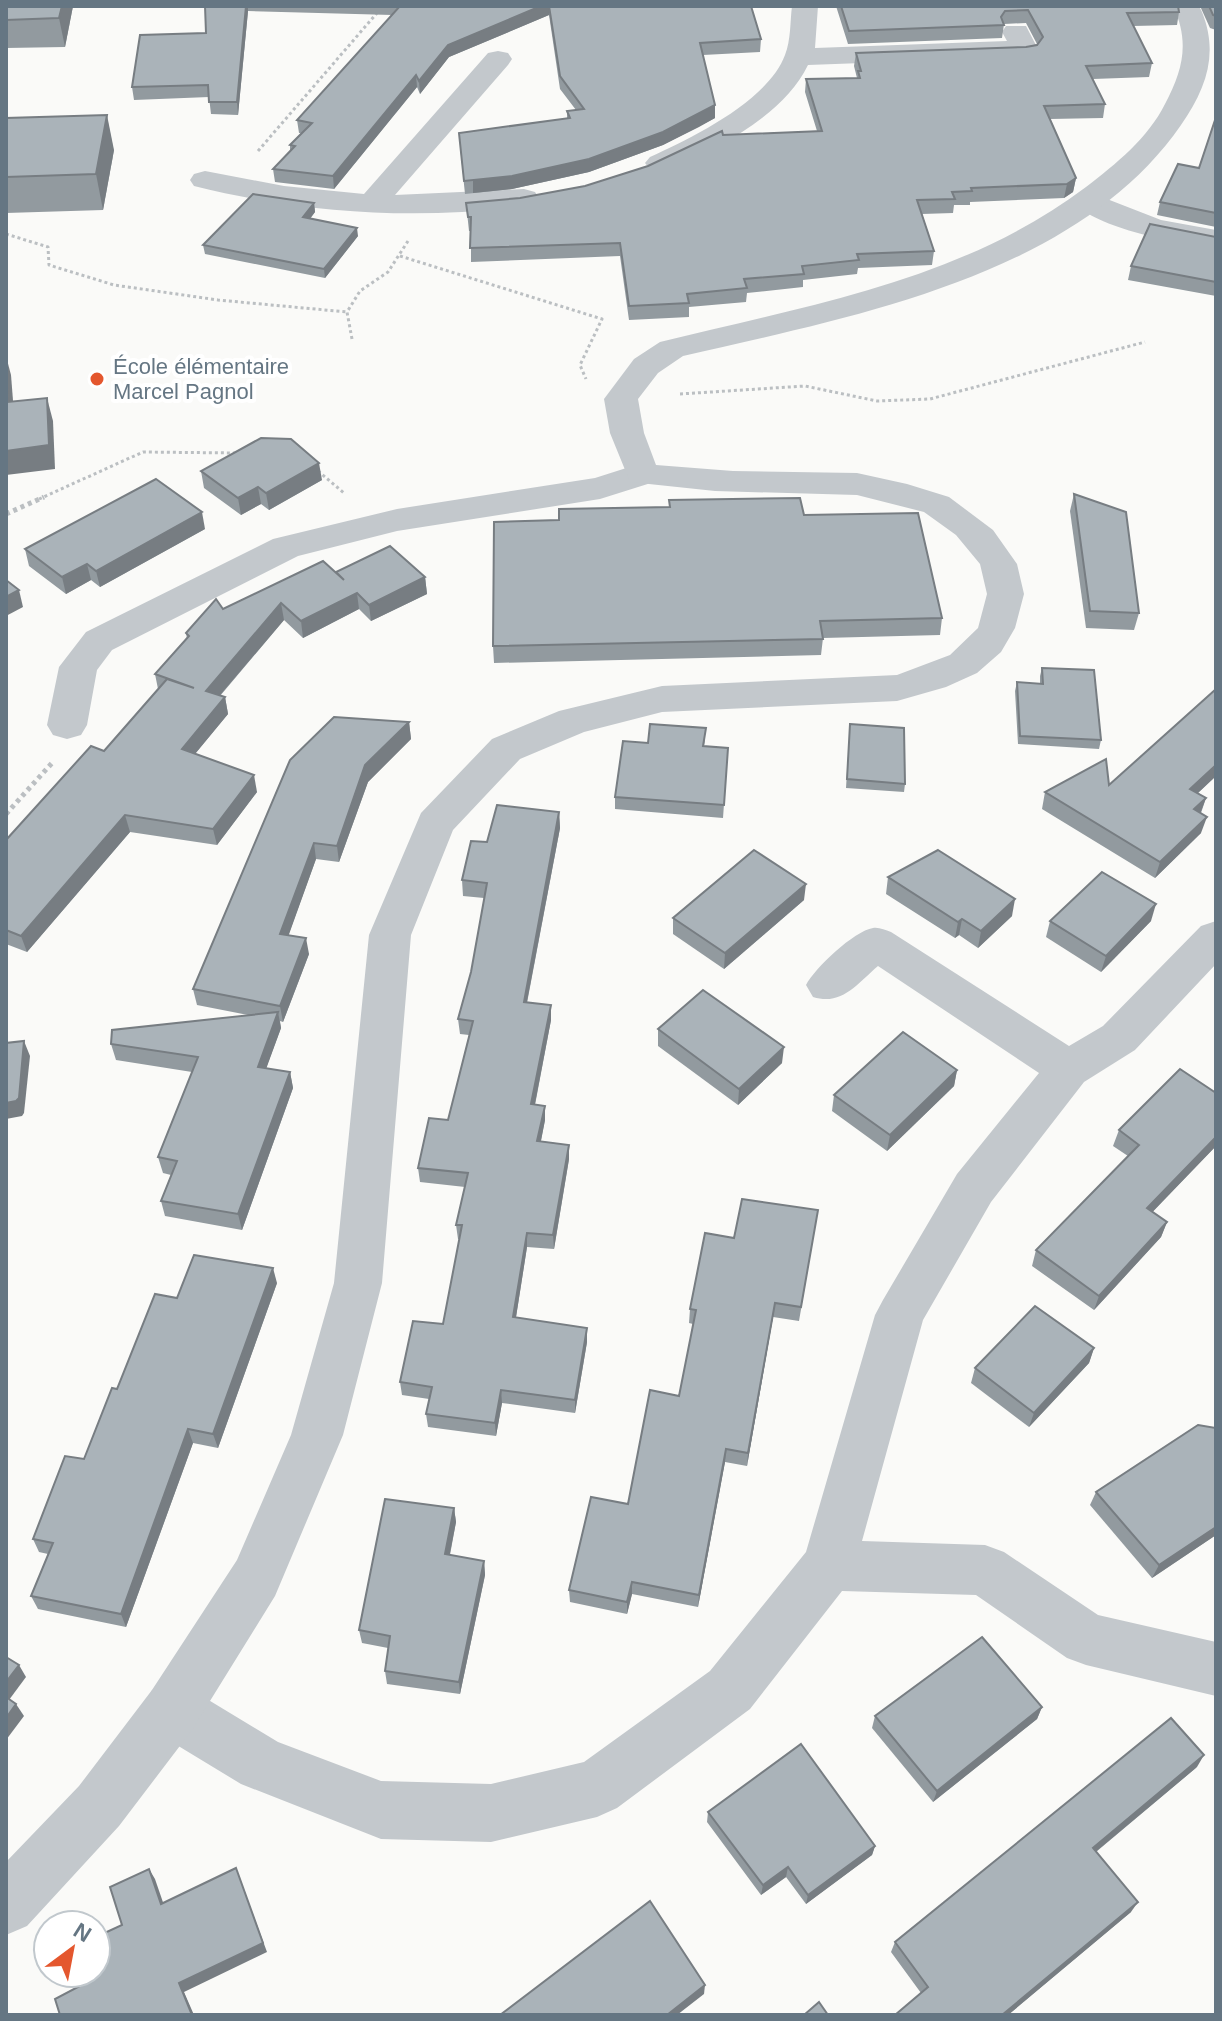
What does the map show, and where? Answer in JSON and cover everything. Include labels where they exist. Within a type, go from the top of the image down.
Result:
[{"type":"street","points":[[641,170],[685,153],[774,93],[799,57],[805,6]]},
{"type":"street","points":[[642,474],[627,433],[621,399],[646,366],[672,349],[880,300],[972,268],[1044,231],[1089,201],[1144,154],[1172,122],[1198,62],[1193,18],[1186,6]]},
{"type":"street","points":[[799,57],[1024,49],[1016,32]]},
{"type":"street","points":[[370,205],[498,59]]},
{"type":"street","points":[[218,183],[309,200],[370,205],[467,205],[552,194]]},
{"type":"street","points":[[1089,201],[1118,217],[1170,234],[1216,239]]},
{"type":"street","points":[[6,1905],[99,1806],[172,1710],[256,1578],[317,1435],[358,1283],[390,935],[435,823],[506,749],[573,721],[662,699],[897,688],[935,677],[976,657],[996,636],[1004,606],[1006,578],[988,546],[941,507],[866,485],[702,481],[642,474],[600,488],[397,520],[286,547],[99,641],[78,667],[67,725]]},
{"type":"street","points":[[172,1710],[261,1764],[381,1810],[491,1813],[597,1788],[730,1690],[829,1565],[900,1315],[974,1188],[1068,1069],[1119,1038],[1216,937]]},
{"type":"street","points":[[828,985],[876,943],[1068,1069]]},
{"type":"street","points":[[829,1565],[985,1570],[1086,1639],[1216,1669]]},
{"type":"path","points":[[218,183],[265,142],[383,6]]},
{"type":"path","points":[[352,339],[347,312],[360,291],[388,272],[408,245],[408,205]]},
{"type":"path","points":[[6,234],[48,247],[49,265],[114,285],[218,300],[347,312]]},
{"type":"path","points":[[400,256],[602,319],[580,365],[590,389]]},
{"type":"path","points":[[679,394],[805,386],[877,401],[930,399],[1145,342]]},
{"type":"path","points":[[6,514],[143,452],[252,453]]},
{"type":"path","points":[[309,464],[355,502]]},
{"type":"path","points":[[6,814],[51,764],[67,725]]},
{"type":"building","points":[[6,6],[62,6],[59,18],[6,20]]},
{"type":"building","points":[[205,6],[246,6],[237,102],[209,102],[208,85],[132,87],[140,35],[206,33]]},
{"type":"building","points":[[400,6],[541,6],[448,45],[419,81],[416,75],[333,176],[273,169],[295,146],[290,145],[312,123],[297,120]]},
{"type":"building","points":[[549,6],[751,6],[761,39],[700,43],[715,105],[663,132],[589,159],[512,176],[464,181],[459,133],[570,118],[567,111],[584,109],[560,76]]},
{"type":"building","points":[[841,6],[1178,6],[1179,12],[1127,13],[1152,63],[1086,66],[1105,104],[1044,106],[1076,178],[1067,184],[971,188],[972,191],[952,192],[955,199],[917,200],[934,251],[857,254],[859,260],[802,266],[804,274],[744,279],[747,288],[687,294],[689,303],[629,306],[620,243],[470,248],[471,217],[468,217],[466,203],[520,198],[585,186],[648,166],[722,131],[723,135],[822,131],[806,79],[860,78],[856,53],[1026,47],[1037,45],[1043,37],[1028,10],[1005,11],[1001,17],[1004,25],[849,31]]},
{"type":"building","points":[[1209,6],[1216,6],[1216,16],[1213,15]]},
{"type":"building","points":[[107,115],[96,174],[6,177],[6,118]]},
{"type":"building","points":[[1216,117],[1216,213],[1160,202],[1178,164],[1199,168]]},
{"type":"building","points":[[253,194],[314,203],[303,217],[357,228],[324,269],[203,245]]},
{"type":"building","points":[[1150,224],[1216,237],[1216,282],[1131,266]]},
{"type":"building","points":[[6,370],[8,402],[47,398],[49,445],[6,451]]},
{"type":"building","points":[[261,438],[291,439],[319,463],[266,493],[258,487],[238,498],[201,471]]},
{"type":"building","points":[[156,479],[202,512],[96,571],[87,564],[62,577],[25,549]]},
{"type":"building","points":[[1074,494],[1126,512],[1139,613],[1090,611]]},
{"type":"building","points":[[800,498],[804,515],[918,513],[942,618],[820,621],[823,639],[493,646],[494,522],[559,520],[559,509],[670,507],[669,500]]},
{"type":"building","points":[[390,546],[425,577],[369,605],[357,593],[301,621],[281,603],[206,691],[225,697],[182,749],[254,775],[213,829],[125,815],[21,936],[6,930],[6,840],[91,746],[104,751],[167,679],[194,688],[155,674],[216,599],[223,609],[323,561],[344,580],[336,572]]},
{"type":"building","points":[[6,580],[19,590],[6,597]]},
{"type":"building","points":[[1042,668],[1094,670],[1101,740],[1020,736],[1017,682],[1043,684]]},
{"type":"building","points":[[1216,689],[1216,765],[1190,789],[1206,798],[1194,809],[1207,817],[1160,862],[1045,792],[1106,759],[1109,785]]},
{"type":"building","points":[[334,717],[409,722],[365,765],[337,846],[314,843],[280,934],[306,938],[280,1006],[193,989],[290,760]]},
{"type":"building","points":[[650,724],[706,728],[703,746],[728,748],[724,805],[615,797],[623,741],[648,743]]},
{"type":"building","points":[[850,724],[904,728],[905,784],[847,779]]},
{"type":"building","points":[[497,805],[559,812],[524,1002],[551,1005],[531,1104],[545,1106],[537,1141],[569,1145],[553,1235],[527,1233],[513,1317],[587,1328],[575,1400],[501,1390],[495,1423],[426,1414],[432,1387],[400,1382],[413,1321],[443,1324],[462,1225],[456,1225],[468,1173],[418,1168],[429,1118],[448,1120],[473,1021],[458,1019],[471,972],[487,883],[462,880],[471,841],[487,842]]},
{"type":"building","points":[[754,850],[806,884],[725,953],[673,918]]},
{"type":"building","points":[[938,850],[1015,899],[981,931],[962,919],[958,922],[888,877]]},
{"type":"building","points":[[1102,872],[1156,904],[1106,956],[1050,921]]},
{"type":"building","points":[[703,990],[784,1047],[739,1089],[658,1029]]},
{"type":"building","points":[[278,1012],[258,1067],[290,1072],[238,1214],[161,1201],[177,1161],[158,1157],[198,1057],[111,1044],[112,1030]]},
{"type":"building","points":[[903,1032],[957,1070],[890,1135],[834,1095]]},
{"type":"building","points":[[24,1041],[19,1098],[6,1103],[6,1043]]},
{"type":"building","points":[[1180,1069],[1216,1093],[1216,1137],[1147,1208],[1167,1222],[1099,1296],[1036,1250],[1139,1145],[1119,1130]]},
{"type":"building","points":[[742,1199],[818,1210],[801,1307],[775,1303],[748,1453],[726,1449],[699,1595],[632,1582],[627,1602],[569,1590],[591,1497],[628,1504],[650,1390],[679,1396],[696,1310],[690,1309],[705,1233],[734,1238]]},
{"type":"building","points":[[194,1255],[273,1268],[213,1434],[188,1429],[121,1614],[31,1596],[53,1543],[33,1539],[65,1456],[84,1459],[112,1388],[117,1389],[155,1294],[177,1298]]},
{"type":"building","points":[[1035,1306],[1094,1348],[1034,1413],[975,1368]]},
{"type":"building","points":[[1198,1425],[1216,1428],[1216,1527],[1159,1565],[1096,1492]]},
{"type":"building","points":[[385,1499],[454,1508],[445,1554],[484,1561],[459,1682],[385,1671],[390,1636],[359,1630]]},
{"type":"building","points":[[982,1637],[1042,1707],[937,1791],[875,1716]]},
{"type":"building","points":[[6,1657],[19,1665],[6,1682]]},
{"type":"building","points":[[6,1697],[16,1704],[6,1718]]},
{"type":"building","points":[[1171,1718],[1204,1755],[1093,1848],[1138,1902],[1002,2015],[895,2015],[928,1987],[895,1942]]},
{"type":"building","points":[[801,1744],[875,1846],[808,1895],[788,1867],[763,1885],[708,1812]]},
{"type":"building","points":[[236,1868],[263,1943],[179,1983],[192,2015],[60,2015],[55,1999],[74,1989],[112,1989],[112,1930],[122,1925],[110,1887],[149,1869],[161,1904]]},
{"type":"building","points":[[650,1901],[705,1985],[667,2015],[500,2015]]},
{"type":"building","points":[[819,2002],[828,2015],[804,2015]]},
{"type":"place","name":"École élémentaire Marcel Pagnol","points":[[97,379]]}]
